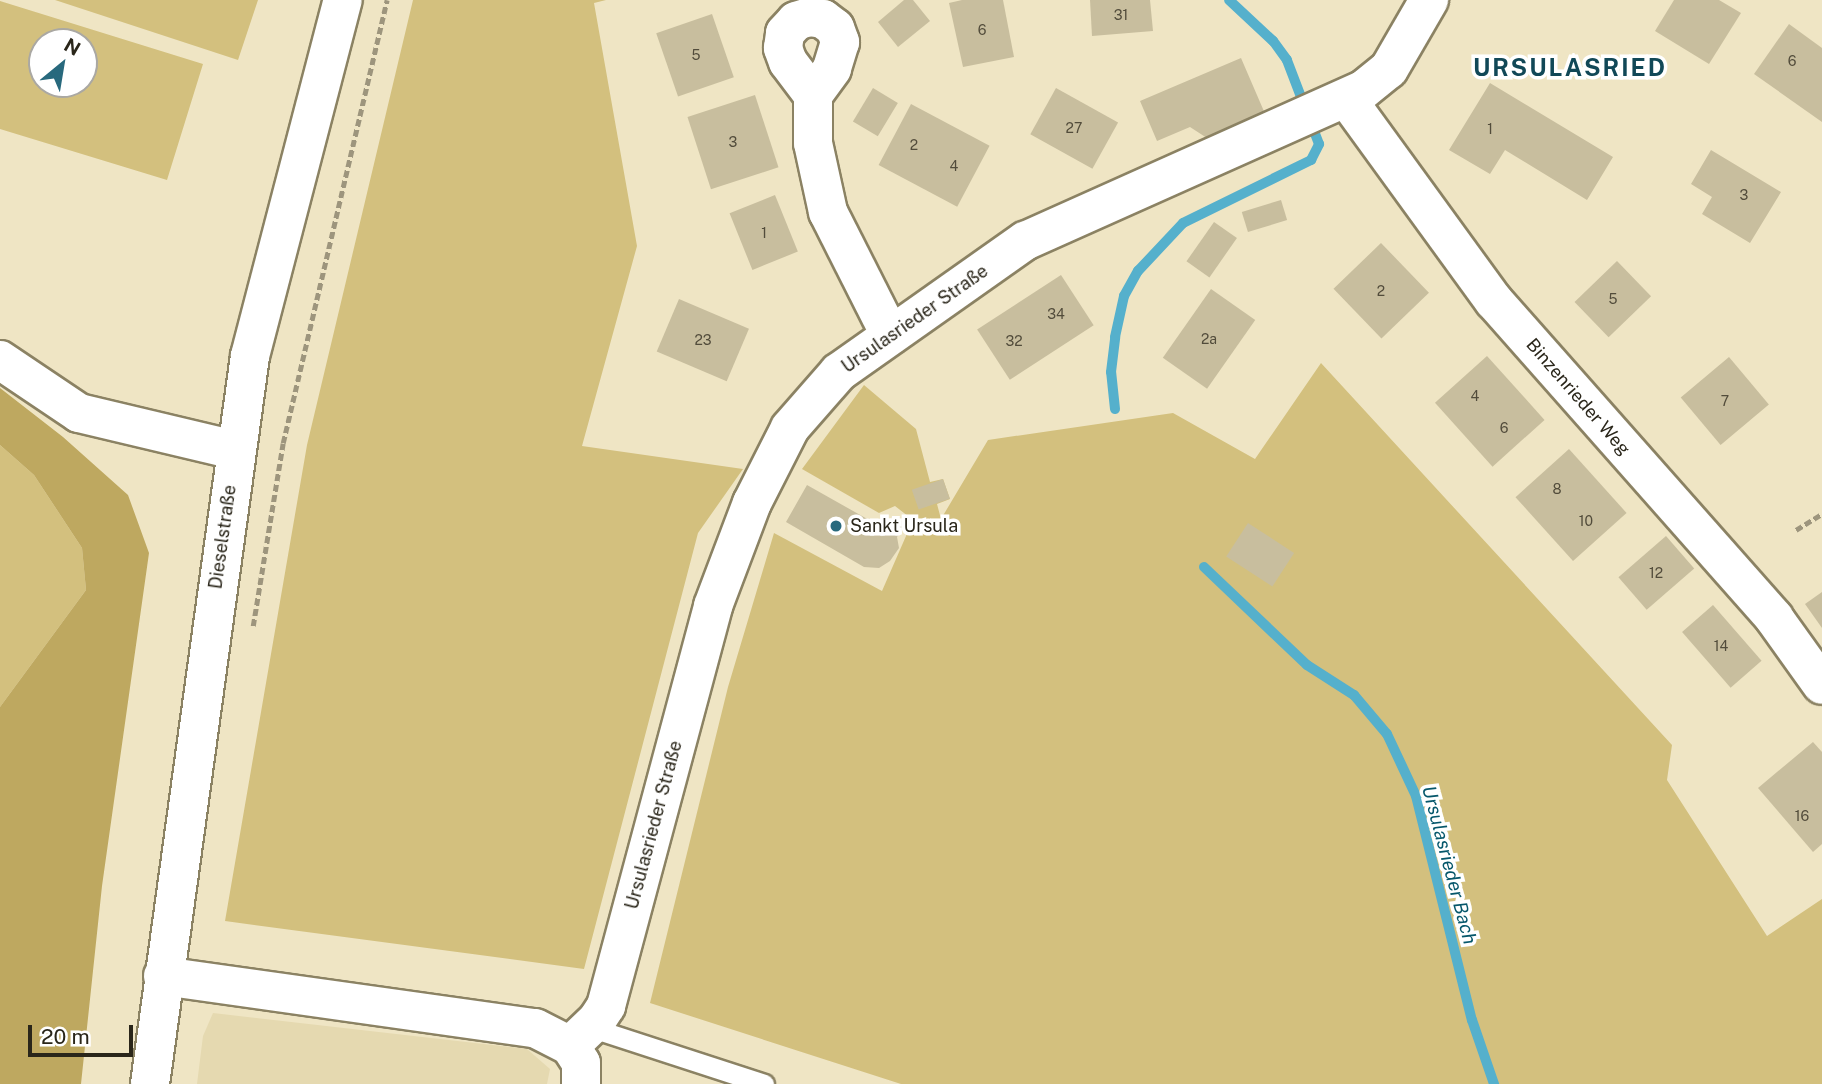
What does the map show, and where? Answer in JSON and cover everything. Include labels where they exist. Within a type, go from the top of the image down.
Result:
[{"type":"street","name":"Dieselstraße","points":[[150,1084],[234,450],[250,356],[343,0]]},
{"type":"street","name":"Ursulasrieder Straße","points":[[580,1037],[606,1006],[713,606],[752,503],[790,428],[839,372],[1025,241],[1320,111],[1389,69],[1429,0]]},
{"type":"street","points":[[813,95],[813,143],[828,212],[890,335]]},
{"type":"street","name":"Binzenrieder Weg","points":[[1320,111],[1494,301],[1774,618],[1822,685]]},
{"type":"street","points":[[0,360],[79,413],[234,450]]},
{"type":"street","points":[[163,976],[535,1028],[580,1037],[581,1084]]},
{"type":"lane","points":[[580,1037],[764,1084]]},
{"type":"path","points":[[252,636],[283,443],[387,0]]},
{"type":"path","points":[[1796,530],[1822,514]]},
{"type":"shaded area","points":[[55,0],[258,0],[238,60]]},
{"type":"shaded area","points":[[413,0],[606,0],[594,3],[637,246],[582,446],[743,469],[698,533],[584,969],[225,921],[307,445]]},
{"type":"shaded area","points":[[0,1],[87,28],[28,28],[28,98],[98,98],[98,31],[203,64],[167,180],[0,129]]},
{"type":"shaded area","points":[[1321,363],[1672,745],[1667,780],[1767,936],[1822,899],[1822,1084],[901,1084],[650,1003],[728,687],[774,533],[882,591],[913,520],[895,506],[879,513],[802,469],[864,385],[916,429],[930,482],[943,479],[950,499],[937,504],[941,519],[988,440],[1173,413],[1255,459]]},
{"type":"shaded area","points":[[0,388],[63,437],[128,495],[149,553],[102,886],[81,1084],[0,1084],[0,707],[86,590],[82,548],[34,475],[0,445]]},
{"type":"shaded area","points":[[0,445],[34,475],[82,548],[86,590],[0,707]]},
{"type":"shaded area","points":[[213,1013],[527,1049],[550,1069],[547,1084],[197,1084],[203,1036]]},
{"type":"building","points":[[904,0],[913,0],[930,21],[898,47],[878,22]]},
{"type":"building","points":[[962,0],[1003,0],[1014,57],[963,67],[949,3]]},
{"type":"building","points":[[1090,0],[1150,0],[1153,31],[1092,36]]},
{"type":"building","points":[[1674,0],[1719,0],[1741,13],[1709,64],[1655,31]]},
{"type":"building","points":[[712,14],[734,77],[678,97],[656,33]]},
{"type":"building","points":[[1789,24],[1822,48],[1822,122],[1754,74]]},
{"type":"building","points":[[1241,58],[1266,116],[1210,140],[1190,127],[1157,141],[1140,101]]},
{"type":"building","points":[[1490,83],[1613,157],[1587,200],[1505,150],[1490,174],[1449,150]]},
{"type":"building","points":[[873,88],[898,103],[878,136],[853,121]]},
{"type":"building","points":[[1056,88],[1118,122],[1092,169],[1030,134]]},
{"type":"building","points":[[755,95],[778,167],[711,189],[687,117]]},
{"type":"building","points":[[911,104],[990,146],[957,207],[879,165]]},
{"type":"building","points":[[1711,150],[1781,192],[1750,243],[1702,214],[1712,197],[1691,184]]},
{"type":"building","points":[[775,195],[798,252],[752,270],[730,213]]},
{"type":"building","points":[[1281,200],[1287,220],[1248,232],[1242,212]]},
{"type":"building","points":[[1214,222],[1237,238],[1209,277],[1186,261]]},
{"type":"building","points":[[1381,243],[1429,293],[1381,338],[1334,289]]},
{"type":"building","points":[[1617,261],[1651,296],[1609,337],[1575,302]]},
{"type":"building","points":[[1061,275],[1094,325],[1010,380],[977,329]]},
{"type":"building","points":[[1211,289],[1255,320],[1207,389],[1163,358]]},
{"type":"building","points":[[679,299],[749,329],[727,381],[657,351]]},
{"type":"building","points":[[1487,356],[1545,420],[1493,467],[1435,403]]},
{"type":"building","points":[[1729,357],[1769,404],[1721,445],[1681,397]]},
{"type":"building","points":[[1569,449],[1627,513],[1573,561],[1515,497]]},
{"type":"building","points":[[943,479],[950,499],[919,510],[912,490]]},
{"type":"building","name":"Sankt Ursula","points":[[807,485],[885,529],[893,516],[906,523],[897,537],[899,548],[890,561],[879,568],[864,567],[786,522]]},
{"type":"building","points":[[1248,523],[1294,553],[1272,587],[1226,557]]},
{"type":"building","points":[[1666,536],[1694,568],[1647,610],[1618,577]]},
{"type":"building","points":[[1822,592],[1822,628],[1805,604]]},
{"type":"building","points":[[1713,605],[1762,661],[1731,688],[1682,632]]},
{"type":"building","points":[[1813,742],[1822,752],[1822,844],[1813,852],[1758,788]]},
{"type":"waterway","name":"Ursulasrieder Bach","points":[[1115,409],[1111,372],[1115,337],[1124,296],[1138,271],[1183,223],[1311,160],[1319,144],[1287,60],[1273,41],[1229,0]]},
{"type":"waterway","name":"Ursulasrieder Bach","points":[[1204,567],[1307,665],[1354,695],[1387,734],[1416,796],[1472,1020],[1494,1084]]},
{"type":"place","name":"Sankt Ursula","points":[[836,526]]},
{"type":"district","name":"URSULASRIED","points":[[1570,68]]}]
